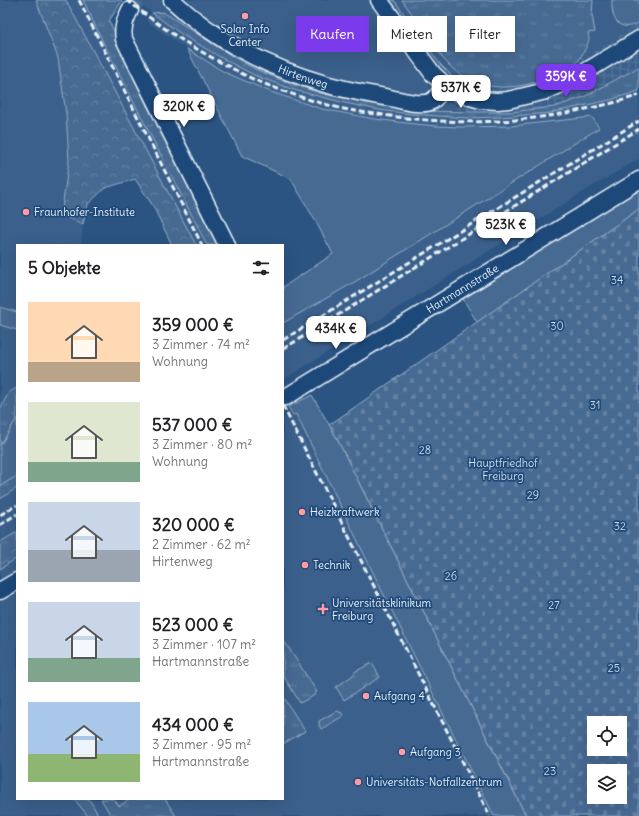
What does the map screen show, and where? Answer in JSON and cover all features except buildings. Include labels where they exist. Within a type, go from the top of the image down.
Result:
[{"type":"street","name":"Hirtenweg","points":[[172,0],[197,22],[241,50],[286,71],[325,84],[422,104],[432,101],[446,86]]},
{"type":"street","points":[[379,0],[433,74],[446,86],[467,96],[481,100],[497,101],[517,99],[546,91],[575,78],[639,39]]},
{"type":"street","points":[[130,10],[125,21],[123,31],[124,39],[226,244]]},
{"type":"street","name":"Hartmannstraße","points":[[286,397],[639,180]]},
{"type":"street","points":[[0,591],[16,582]]},
{"type":"shaded area","points":[[0,0],[36,0],[58,58],[66,114],[69,160],[61,215],[83,224],[81,244],[16,244],[16,388],[9,392],[0,409]]},
{"type":"shaded area","points":[[66,0],[83,0],[206,244],[195,244]]},
{"type":"shaded area","points":[[136,0],[387,0],[398,16],[377,16],[377,52],[424,52],[429,59],[451,75],[440,64],[431,52],[439,52],[448,64],[458,73],[469,79],[453,111],[424,111],[343,98],[320,93],[286,82],[255,69],[205,39],[152,13]]},
{"type":"shaded area","points":[[394,0],[402,0],[414,16],[406,16]]},
{"type":"shaded area","points":[[593,0],[639,0],[639,23],[577,63],[587,45],[589,39],[588,33],[595,31],[592,15]]},
{"type":"shaded area","points":[[152,13],[184,36],[256,76],[294,90],[379,110],[467,118],[500,117],[550,113],[610,100],[639,91],[639,159],[588,189],[284,379],[284,322],[353,283],[592,117],[511,126],[436,126],[406,123],[322,109],[271,92],[224,72],[146,21]]},
{"type":"shaded area","points":[[639,23],[639,67],[584,97],[554,107],[510,112],[453,111],[469,79],[479,84],[495,88],[507,88],[530,84],[552,77],[577,63]]},
{"type":"shaded area","name":"Universitätsklinikum Freiburg","points":[[296,414],[494,816],[0,816],[0,569],[16,559],[16,800],[284,800],[284,418],[285,419]]},
{"type":"shaded area","points":[[16,489],[16,533],[0,542],[0,499]]},
{"type":"green space","points":[[36,0],[66,0],[195,244],[172,244],[153,206],[135,179],[105,188],[88,204],[83,224],[61,215],[69,160],[66,114],[58,58]]},
{"type":"green space","points":[[83,0],[122,1],[109,21],[181,167],[221,244],[206,244]]},
{"type":"green space","points":[[387,0],[394,0],[406,16],[399,16]]},
{"type":"green space","points":[[402,0],[593,0],[592,15],[595,32],[588,33],[589,39],[584,52],[578,61],[568,68],[532,83],[502,87],[487,86],[460,74],[448,64],[439,52],[447,52],[447,16],[413,16]]},
{"type":"green space","points":[[612,0],[639,0],[639,23],[632,26],[626,26],[617,22],[613,13]]},
{"type":"green space","points":[[163,12],[232,56],[255,69],[286,82],[320,93],[385,105],[424,111],[474,112],[510,112],[554,107],[584,97],[639,67],[639,91],[610,100],[550,113],[500,117],[467,118],[379,110],[294,90],[256,76],[184,36],[152,13]]},
{"type":"green space","points":[[187,49],[224,72],[271,92],[322,109],[375,119],[436,126],[461,127],[511,126],[592,117],[599,128],[353,283],[284,322],[284,286],[333,254],[291,179],[242,156]]},
{"type":"green space","points":[[425,52],[431,52],[440,64],[451,75],[451,78],[448,79],[437,69]]},
{"type":"green space","points":[[639,185],[639,209],[477,322],[460,294]]},
{"type":"green space","name":"Hauptfriedhof Freiburg","points":[[639,209],[639,816],[526,816],[329,425]]},
{"type":"green space","points":[[0,307],[16,312],[16,330],[0,325]]},
{"type":"green space","points":[[16,388],[16,420],[0,446],[0,409],[9,392]]},
{"type":"green space","points":[[312,395],[335,435],[526,816],[494,816],[296,414],[293,415],[288,407]]},
{"type":"green space","points":[[16,420],[16,477],[0,486],[0,446]]},
{"type":"green space","points":[[16,477],[16,489],[0,499],[0,486]]},
{"type":"green space","points":[[16,533],[16,559],[0,569],[0,542]]},
{"type":"green space","points":[[284,641],[317,692],[315,695],[300,703],[284,677]]},
{"type":"green space","points":[[372,663],[380,677],[344,700],[336,687],[352,676],[356,671]]},
{"type":"green space","points":[[284,698],[305,731],[284,743]]},
{"type":"green space","points":[[337,711],[342,713],[343,716],[321,729],[319,721]]},
{"type":"green space","points":[[75,800],[90,800],[99,816],[88,816]]},
{"type":"green space","points":[[102,800],[115,800],[119,806],[129,800],[166,800],[176,816],[111,816]]},
{"type":"tunnel","points":[[130,10],[137,0]]},
{"type":"railway","points":[[79,0],[201,244]]},
{"type":"railway","points":[[127,0],[151,19],[189,44],[248,77],[299,96],[344,109],[365,113],[454,122],[504,121],[555,115],[581,110],[610,104],[639,95]]},
{"type":"railway","points":[[284,339],[639,121]]},
{"type":"railway","points":[[284,348],[639,129]]},
{"type":"railway","points":[[284,408],[490,816]]},
{"type":"railway","points":[[0,515],[16,506]]},
{"type":"railway","points":[[0,525],[16,515]]},
{"type":"place","name":"Solar Info Center","points":[[245,16]]},
{"type":"place","name":"Fraunhofer-Institute","points":[[26,212]]},
{"type":"place","name":"Heizkraftwerk","points":[[302,512]]},
{"type":"place","name":"Technik","points":[[305,565]]},
{"type":"place","name":"Universitätsklinikum Freiburg","points":[[323,609]]},
{"type":"place","name":"Aufgang 4","points":[[366,696]]},
{"type":"place","name":"Aufgang 3","points":[[402,752]]},
{"type":"place","name":"Universitäts-Notfallzentrum","points":[[358,782]]},
{"type":"park label","name":"34","points":[[617,280]]},
{"type":"park label","name":"30","points":[[557,326]]},
{"type":"park label","name":"31","points":[[595,405]]},
{"type":"park label","name":"28","points":[[425,450]]},
{"type":"park label","name":"29","points":[[533,495]]},
{"type":"park label","name":"32","points":[[620,526]]},
{"type":"park label","name":"26","points":[[451,576]]},
{"type":"park label","name":"27","points":[[554,605]]},
{"type":"park label","name":"25","points":[[614,668]]},
{"type":"park label","name":"23","points":[[550,771]]}]
